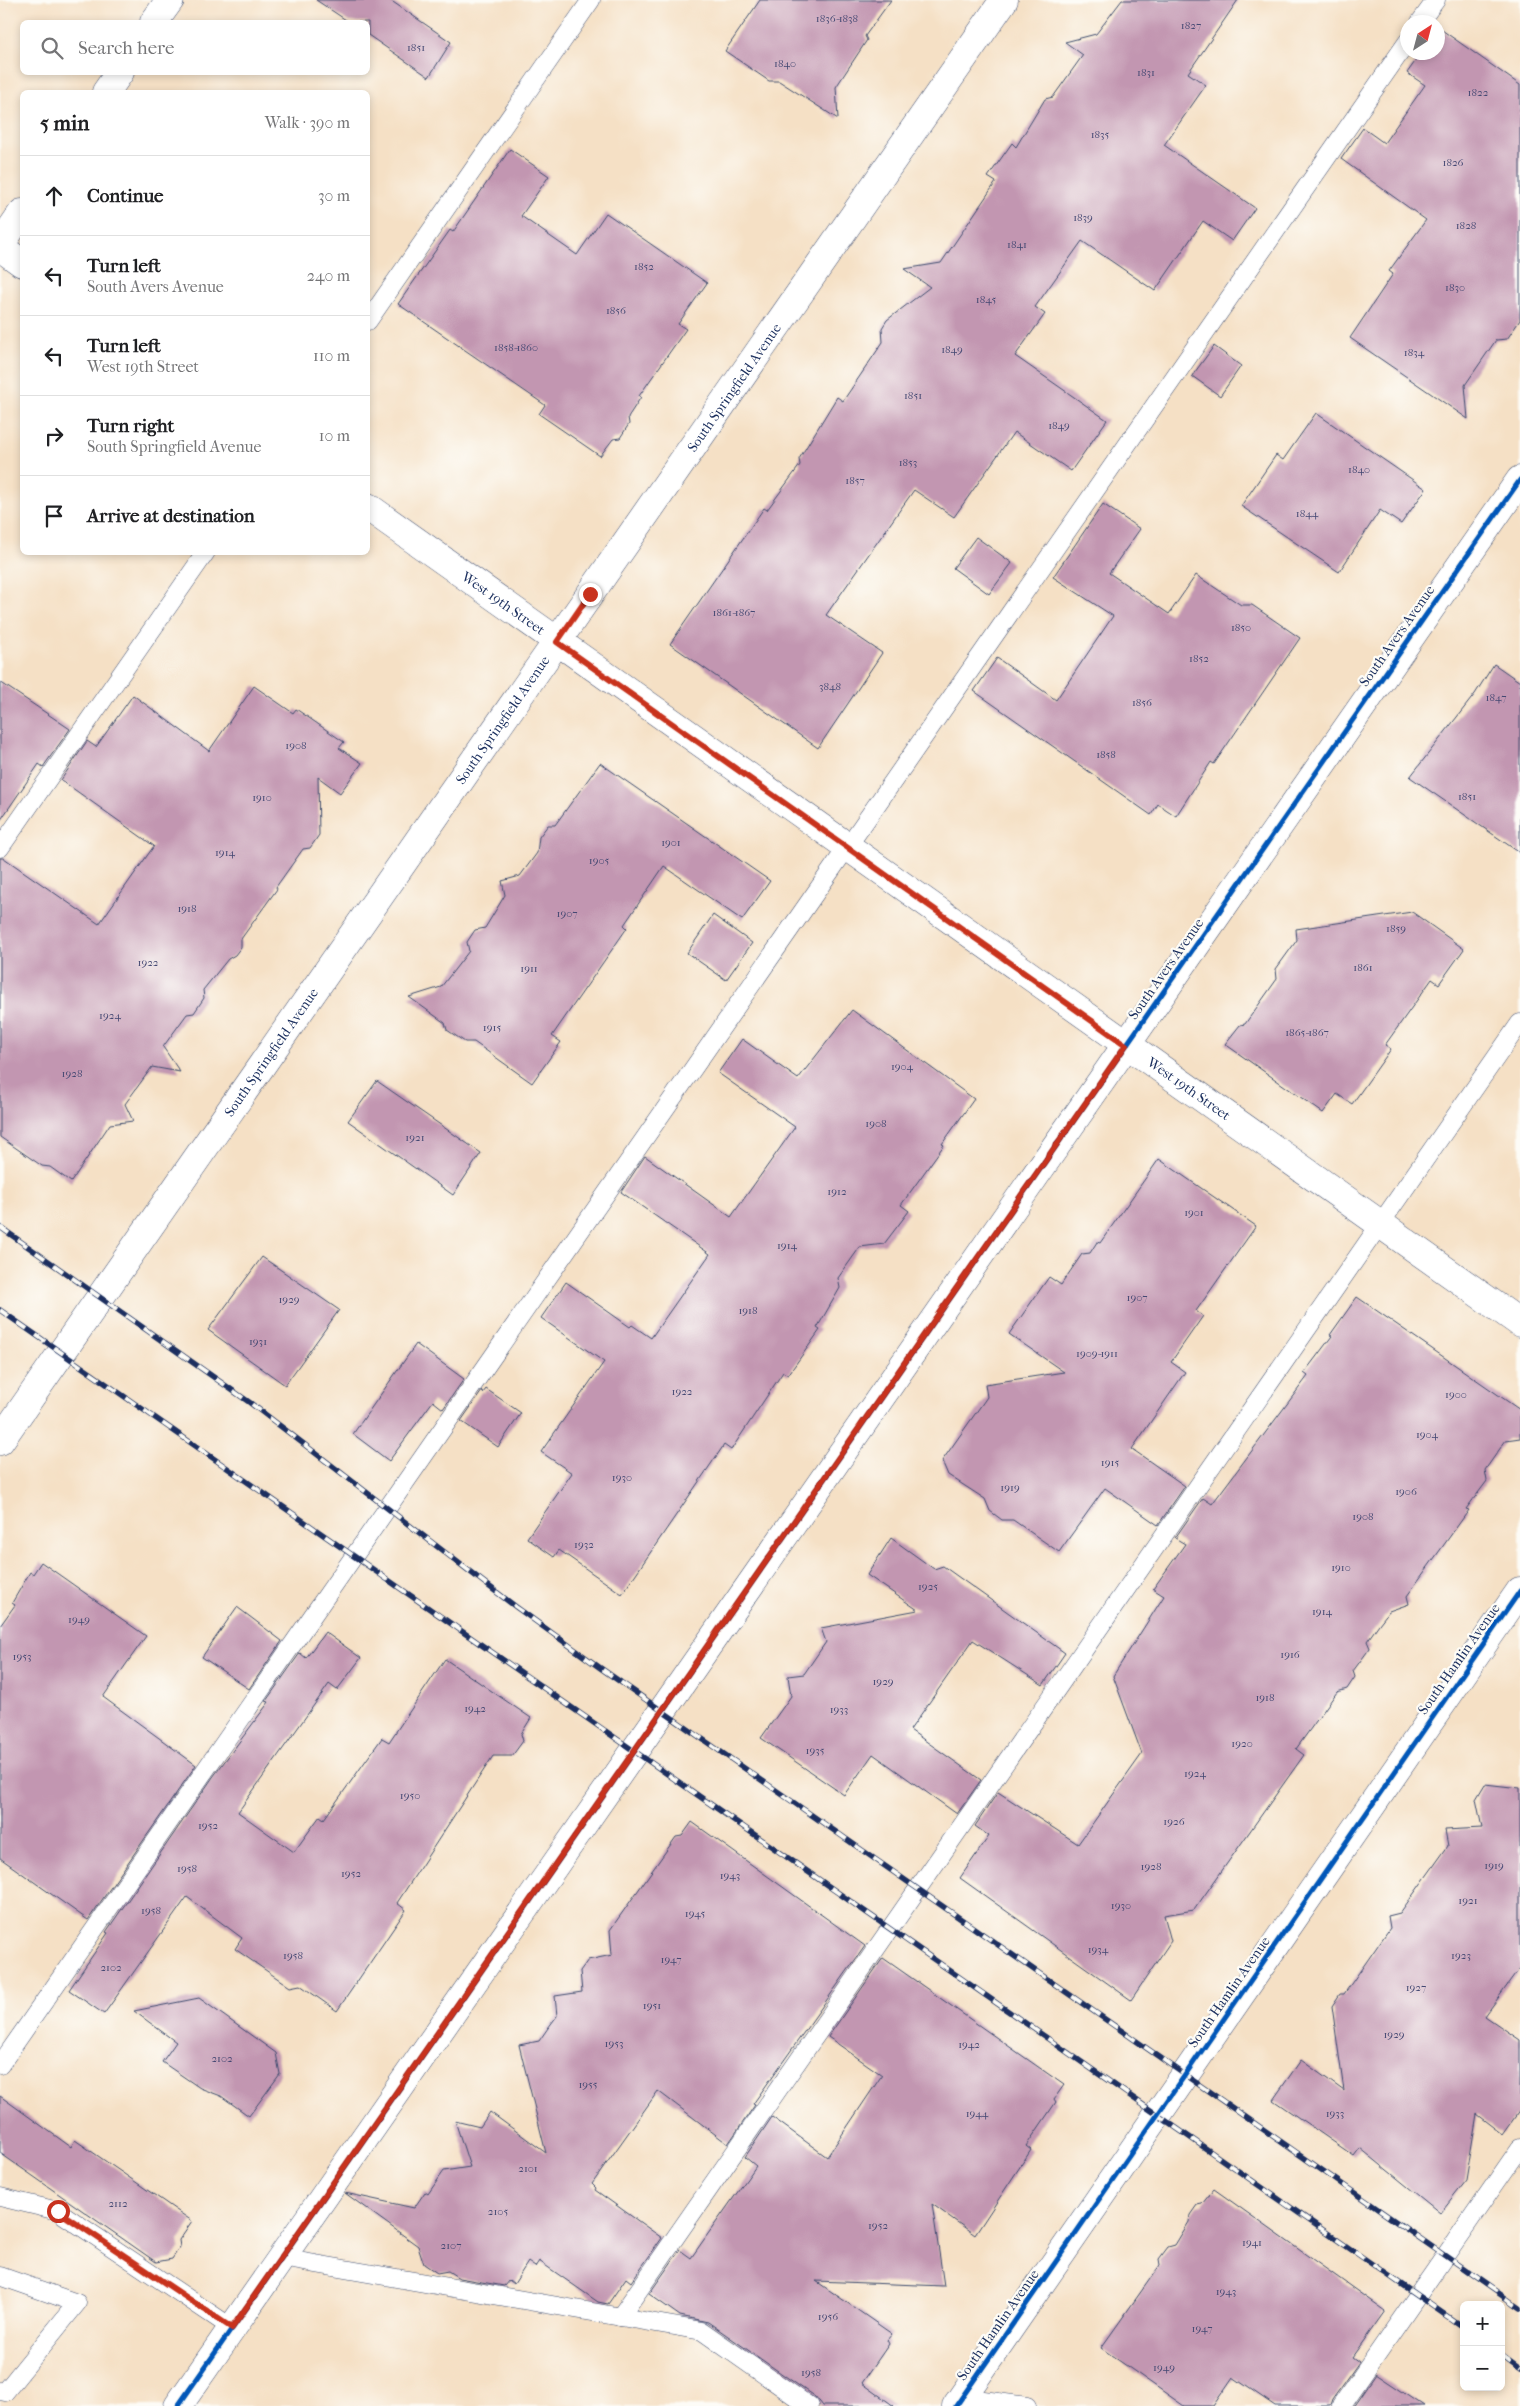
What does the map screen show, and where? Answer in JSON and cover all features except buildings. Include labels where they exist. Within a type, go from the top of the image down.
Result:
[{"type":"street","points":[[155,20],[170,0]]},
{"type":"street","name":"South Springfield Avenue","points":[[0,1441],[1004,0]]},
{"type":"street","points":[[107,90],[118,75]]},
{"type":"street","points":[[20,216],[0,246],[20,261]]},
{"type":"street","name":"South Avers Avenue","points":[[178,2406],[1520,480]]},
{"type":"street","name":"West 19th Street","points":[[370,508],[1520,1323]]},
{"type":"street","name":"South Hamlin Avenue","points":[[959,2402],[1520,1591]]},
{"type":"lane","points":[[370,318],[591,0]]},
{"type":"lane","points":[[1425,15],[1436,0]]},
{"type":"lane","points":[[0,2064],[1400,53]]},
{"type":"lane","points":[[0,848],[204,555]]},
{"type":"lane","points":[[620,2317],[1520,1023]]},
{"type":"lane","points":[[1341,2406],[1520,2148]]},
{"type":"lane","points":[[0,2197],[58,2211],[232,2328]]},
{"type":"lane","points":[[281,2258],[702,2331],[809,2406]]},
{"type":"lane","points":[[0,2276],[77,2303],[5,2392],[0,2391]]},
{"type":"lane","points":[[959,2402],[1027,2406]]},
{"type":"railway","points":[[0,1227],[249,1402],[516,1607],[599,1667],[1520,2308]]},
{"type":"railway","points":[[0,1310],[1460,2325]]},
{"type":"railway","points":[[1505,2357],[1520,2368]]},
{"type":"cycle path","points":[[178,2406],[1520,480]]},
{"type":"cycle path","points":[[956,2406],[1520,1591]]},
{"type":"route","points":[[58,2211],[232,2328],[1126,1045],[557,642],[590,594]]}]
